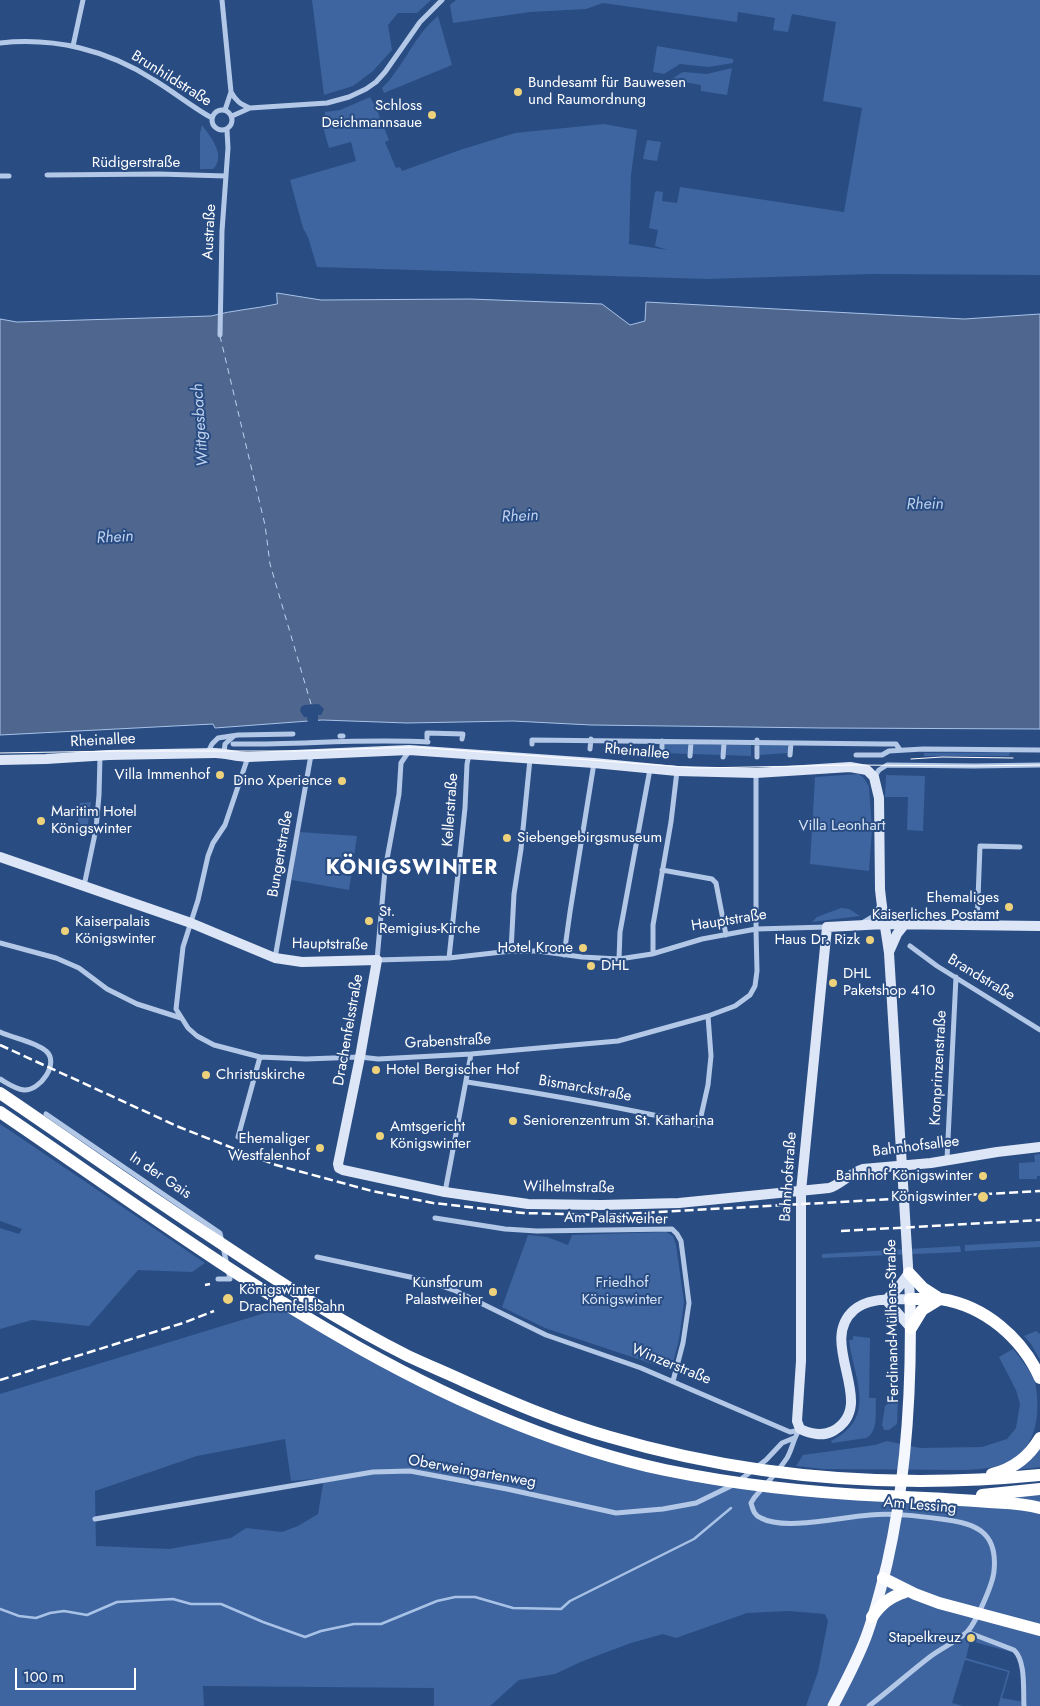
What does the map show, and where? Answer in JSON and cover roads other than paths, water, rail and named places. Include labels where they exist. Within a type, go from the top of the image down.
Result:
[{"type":"highway","points":[[0,1093],[240,1256],[330,1313],[410,1357],[523,1407],[579,1428],[666,1452],[785,1473],[888,1481],[963,1481],[1040,1475]]},
{"type":"highway","points":[[0,1112],[264,1291],[340,1336],[402,1370],[476,1406],[553,1437],[652,1466],[729,1481],[771,1487],[854,1494],[1023,1504],[1040,1508]]},
{"type":"highway","points":[[909,1273],[922,1288],[940,1299]]},
{"type":"highway","points":[[910,1299],[940,1299],[965,1306],[986,1316],[1006,1331],[1028,1356],[1040,1378]]},
{"type":"highway","points":[[911,1328],[922,1310],[940,1299]]},
{"type":"highway","points":[[963,1481],[1007,1469],[1026,1457],[1040,1438]]},
{"type":"highway","points":[[939,1498],[1040,1489]]},
{"type":"highway","points":[[883,1578],[910,1593],[963,1611],[1038,1629]]},
{"type":"highway","points":[[872,1616],[889,1598],[910,1593]]},
{"type":"main road","name":"Ferdinand-Mülhens-Straße","points":[[833,1706],[866,1637],[891,1546],[906,1446],[909,1406],[910,1299]]},
{"type":"street","points":[[74,46],[83,0]]},
{"type":"street","points":[[222,0],[231,92],[225,110]]},
{"type":"street","points":[[227,130],[221,131],[215,128],[212,122],[212,118],[218,111],[225,110],[232,116],[250,108],[327,103],[349,97],[366,89],[385,72],[415,28],[442,0]]},
{"type":"street","name":"Brunhildstraße","points":[[0,43],[31,40],[74,46],[100,53],[138,70],[212,118]]},
{"type":"street","points":[[231,92],[235,100],[241,105],[250,108]]},
{"type":"street","name":"Austraße","points":[[220,335],[222,231],[228,148],[227,130],[232,124],[232,116]]},
{"type":"street","name":"Rüdigerstraße","points":[[47,175],[159,174],[226,176]]},
{"type":"street","points":[[0,176],[9,176]]},
{"type":"street","points":[[408,745],[427,740],[427,733],[463,734],[462,739]]},
{"type":"street","points":[[207,754],[212,744],[218,738],[293,734]]},
{"type":"street","points":[[224,754],[225,744],[234,736]]},
{"type":"street","points":[[590,749],[591,739]]},
{"type":"street","points":[[532,740],[591,739],[724,743],[757,741],[822,742],[900,750],[1040,750]]},
{"type":"street","points":[[757,741],[757,757]]},
{"type":"street","points":[[662,742],[662,755]]},
{"type":"street","points":[[690,756],[691,742]]},
{"type":"street","points":[[822,742],[822,752]]},
{"type":"street","points":[[723,757],[724,743]]},
{"type":"street","points":[[790,743],[790,755]]},
{"type":"street","name":"Rheinallee","points":[[233,744],[408,745],[469,754],[677,771],[756,773],[850,767],[867,770],[874,777]]},
{"type":"street","name":"Rheinallee","points":[[0,760],[207,754],[224,754],[237,757],[312,755],[408,745]]},
{"type":"street","name":"Drachenfelsstraße","points":[[339,1168],[338,1164],[360,1057],[377,960],[385,870],[399,794],[402,763],[408,745]]},
{"type":"street","points":[[856,755],[882,755],[886,748]]},
{"type":"street","name":"Kellerstraße","points":[[448,958],[465,808],[469,754]]},
{"type":"street","name":"Bungertstraße","points":[[275,958],[312,755]]},
{"type":"street","points":[[83,886],[96,829],[100,756]]},
{"type":"street","points":[[181,1018],[176,1009],[183,947],[198,900],[208,856],[213,843],[225,825],[248,757]]},
{"type":"street","points":[[511,952],[514,894],[521,849],[530,758]]},
{"type":"street","points":[[564,954],[594,764]]},
{"type":"street","points":[[874,777],[879,770],[887,765],[1040,765]]},
{"type":"street","points":[[619,959],[620,932],[650,768]]},
{"type":"street","points":[[653,953],[653,925],[671,822],[677,771]]},
{"type":"street","name":"Grabenstraße","points":[[181,1018],[197,1036],[214,1045],[238,1053],[260,1057],[306,1059],[360,1057],[378,1059],[471,1054],[618,1042],[708,1016],[735,1006],[750,994],[757,971],[756,773]]},
{"type":"street","name":"Ferdinand-Mülhens-Straße","points":[[874,777],[879,798],[881,903],[889,953],[910,1299]]},
{"type":"street","points":[[977,926],[980,846],[1020,847]]},
{"type":"street","name":"Hauptstraße","points":[[0,857],[191,923],[275,958],[302,962],[448,958],[511,952],[538,952],[601,959],[619,959],[756,930],[885,924],[1040,926]]},
{"type":"street","points":[[662,870],[712,879],[716,883],[726,935]]},
{"type":"street","name":"Hauptstraße","points":[[854,926],[871,918],[877,912],[881,903]]},
{"type":"street","points":[[889,953],[897,934],[905,924]]},
{"type":"street","name":"Bahnhofstraße","points":[[797,1434],[801,1361],[801,1193],[826,927]]},
{"type":"street","points":[[0,944],[56,958],[79,968],[106,988],[137,1004],[181,1018]]},
{"type":"street","name":"Brandstraße","points":[[910,946],[936,966],[1040,1030]]},
{"type":"street","name":"Kronprinzenstraße","points":[[947,1159],[956,977]]},
{"type":"street","name":"Bismarckstraße","points":[[467,1082],[641,1112],[699,1125],[711,1056],[708,1016]]},
{"type":"street","points":[[0,1032],[39,1047],[46,1051],[51,1058],[51,1064],[46,1077],[38,1086],[24,1090],[0,1079]]},
{"type":"street","points":[[445,1192],[471,1054]]},
{"type":"street","points":[[238,1137],[260,1057]]},
{"type":"street","name":"In der Gais","points":[[46,1114],[220,1233],[230,1279],[218,1279]]},
{"type":"street","name":"Bahnhofsallee","points":[[801,1193],[833,1187],[856,1171],[863,1169],[931,1163],[947,1159],[1040,1147]]},
{"type":"street","name":"Wilhelmstraße","points":[[339,1168],[432,1190],[528,1204],[680,1203],[801,1193]]},
{"type":"street","name":"Am Palastweiher","points":[[435,1218],[504,1229],[672,1229],[678,1234],[681,1241],[689,1303],[683,1343],[673,1381]]},
{"type":"street","name":"Winzerstraße","points":[[317,1257],[424,1280],[448,1288],[546,1334],[641,1368],[797,1434],[822,1434],[838,1427],[848,1414],[851,1392],[841,1342],[843,1326],[853,1311],[862,1305],[886,1300],[910,1299]]},
{"type":"street","points":[[909,1273],[886,1300],[911,1328]]},
{"type":"street","name":"Oberweingartenweg","points":[[95,1519],[374,1472],[410,1471],[507,1489],[616,1513],[663,1509],[696,1503],[724,1490],[748,1475],[782,1443],[797,1434]]},
{"type":"street","name":"Am Lessing","points":[[797,1434],[785,1461],[751,1503],[754,1513],[766,1521],[781,1524],[870,1515],[912,1515],[968,1523],[981,1530],[990,1539],[994,1551],[994,1575],[980,1609],[967,1632],[932,1656],[869,1706]]},
{"type":"street","points":[[967,1632],[1014,1650],[1019,1654],[1024,1706]]},
{"type":"water","points":[[277,293],[321,300],[470,299],[602,304],[630,325],[645,321],[646,302],[964,319],[1040,314],[1040,729],[591,725],[513,721],[407,723],[322,720],[215,728],[213,724],[0,735],[0,319],[17,322],[211,316],[277,304]]},
{"type":"waterway","points":[[0,1609],[19,1616],[36,1618],[64,1611],[87,1615],[117,1602],[173,1599],[191,1604],[221,1604],[305,1637],[321,1631],[354,1624],[381,1624],[437,1601],[455,1597],[475,1597],[513,1608],[561,1609],[570,1601],[694,1539],[731,1508]]},
{"type":"tram line","points":[[0,753],[298,751],[414,747],[698,768],[856,765],[1040,765]]},
{"type":"tram line","points":[[911,759],[942,757],[1013,758]]},
{"type":"railway","points":[[0,1045],[179,1127],[276,1165],[372,1191],[433,1203],[523,1213],[603,1215],[1040,1191]]},
{"type":"railway","points":[[841,1231],[1040,1220]]},
{"type":"railway","points":[[205,1285],[210,1284]]},
{"type":"railway","points":[[0,1380],[183,1323],[214,1311]]},
{"type":"place","name":"Bundesamt für Bauwesen und Raumordnung","points":[[518,92]]},
{"type":"place","name":"Schloss Deichmannsaue","points":[[432,115]]},
{"type":"place","name":"Villa Immenhof","points":[[220,775]]},
{"type":"place","name":"Dino Xperience","points":[[342,781]]},
{"type":"place","name":"Maritim Hotel Königswinter","points":[[41,821]]},
{"type":"place","name":"Siebengebirgsmuseum","points":[[507,838]]},
{"type":"place","name":"Ehemaliges Kaiserliches Postamt","points":[[1009,907]]},
{"type":"place","name":"St. Remigius-Kirche","points":[[369,921]]},
{"type":"place","name":"Kaiserpalais Königswinter","points":[[65,931]]},
{"type":"place","name":"Haus Dr. Rizk","points":[[870,940]]},
{"type":"place","name":"Hotel Krone","points":[[583,948]]},
{"type":"place","name":"DHL","points":[[591,966]]},
{"type":"place","name":"DHL Paketshop 410","points":[[833,983]]},
{"type":"place","name":"Hotel Bergischer Hof","points":[[376,1070]]},
{"type":"place","name":"Christuskirche","points":[[206,1075]]},
{"type":"place","name":"Seniorenzentrum St. Katharina","points":[[513,1121]]},
{"type":"place","name":"Amtsgericht Königswinter","points":[[380,1136]]},
{"type":"place","name":"Ehemaliger Westfalenhof","points":[[320,1148]]},
{"type":"place","name":"Bahnhof Königswinter","points":[[983,1176]]},
{"type":"place","name":"Königswinter","points":[[983,1197]]},
{"type":"place","name":"Kunstforum Palastweiher","points":[[493,1292]]},
{"type":"place","name":"Königswinter Drachenfelsbahn","points":[[228,1299]]},
{"type":"place","name":"Stapelkreuz","points":[[971,1638]]},
{"type":"district","name":"KÖNIGSWINTER","points":[[412,869]]},
{"type":"water label","name":"Wittgesbach","points":[[201,425]]},
{"type":"water label","name":"Rhein","points":[[925,505]]},
{"type":"water label","name":"Rhein","points":[[520,517]]},
{"type":"water label","name":"Rhein","points":[[115,538]]},
{"type":"park label","name":"Villa Leonhart","points":[[842,826]]},
{"type":"park label","name":"Friedhof Königswinter","points":[[622,1292]]}]
